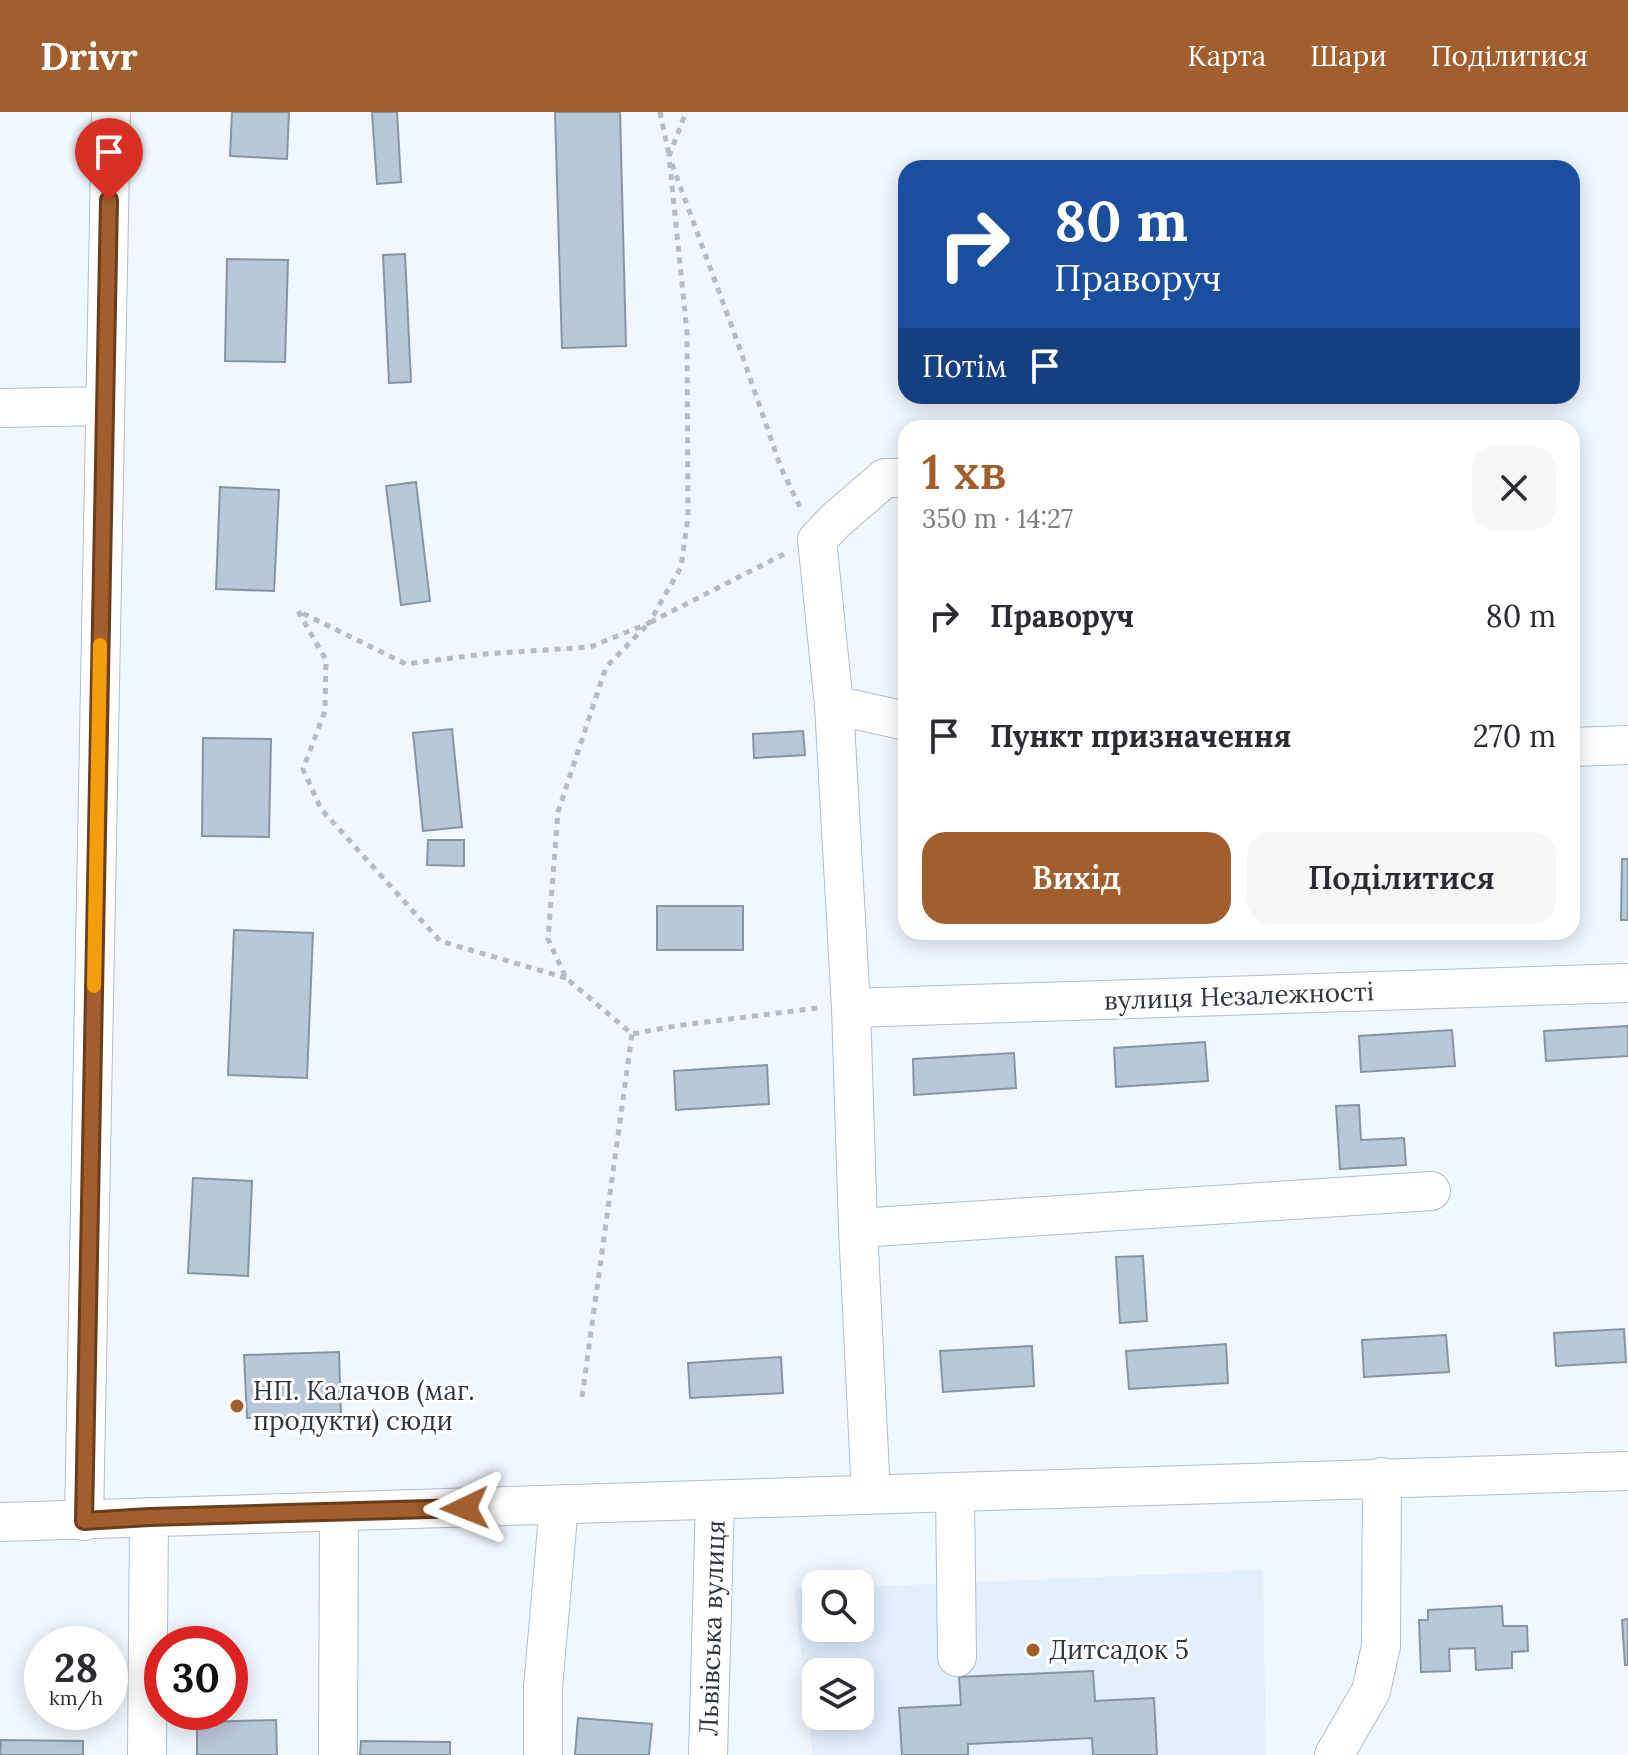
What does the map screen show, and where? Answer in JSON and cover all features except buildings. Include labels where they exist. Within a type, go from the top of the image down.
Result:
[{"type":"street","points":[[84,1521],[111,112]]},
{"type":"street","points":[[0,408],[105,406]]},
{"type":"street","points":[[871,1495],[851,1008],[834,705],[817,540],[885,478],[898,478]]},
{"type":"street","points":[[834,705],[898,719]]},
{"type":"street","points":[[1580,747],[1628,745]]},
{"type":"street","name":"вулиця Незалежності","points":[[851,1008],[1628,983]]},
{"type":"street","points":[[858,1228],[1431,1191]]},
{"type":"street","points":[[0,1522],[1628,1471]]},
{"type":"street","points":[[1334,1755],[1371,1691],[1381,1646],[1382,1477]]},
{"type":"street","points":[[955,1492],[957,1657]]},
{"type":"street","name":"Львівська вулиця","points":[[708,1755],[715,1500]]},
{"type":"street","points":[[543,1755],[543,1688],[559,1505]]},
{"type":"street","points":[[338,1755],[339,1512]]},
{"type":"street","points":[[147,1755],[149,1517]]},
{"type":"path","points":[[566,978],[548,939],[558,812],[606,667],[649,623],[681,567],[688,517],[687,333],[669,156],[660,112]]},
{"type":"path","points":[[632,1034],[566,978],[440,941],[321,809],[303,769],[325,711],[326,660],[298,611],[406,664],[484,654],[590,647],[649,623],[817,540],[781,468],[669,156],[686,112]]},
{"type":"path","points":[[632,1034],[815,1008],[851,1008]]},
{"type":"path","points":[[582,1397],[632,1034]]},
{"type":"shaded area","name":"Дитсадок 5","points":[[1263,1570],[1266,1755],[813,1755],[810,1730],[874,1730],[874,1658],[802,1659],[794,1589],[802,1589],[802,1642],[874,1642],[874,1586]]},
{"type":"slow traffic","points":[[94,986],[100,645]]},
{"type":"place","name":"НП. Калачов (маг. продукти) сюди","points":[[237,1406]]},
{"type":"place","name":"Дитсадок 5","points":[[1033,1650]]},
{"type":"route","points":[[109,200],[84,1521],[465,1508]]}]
